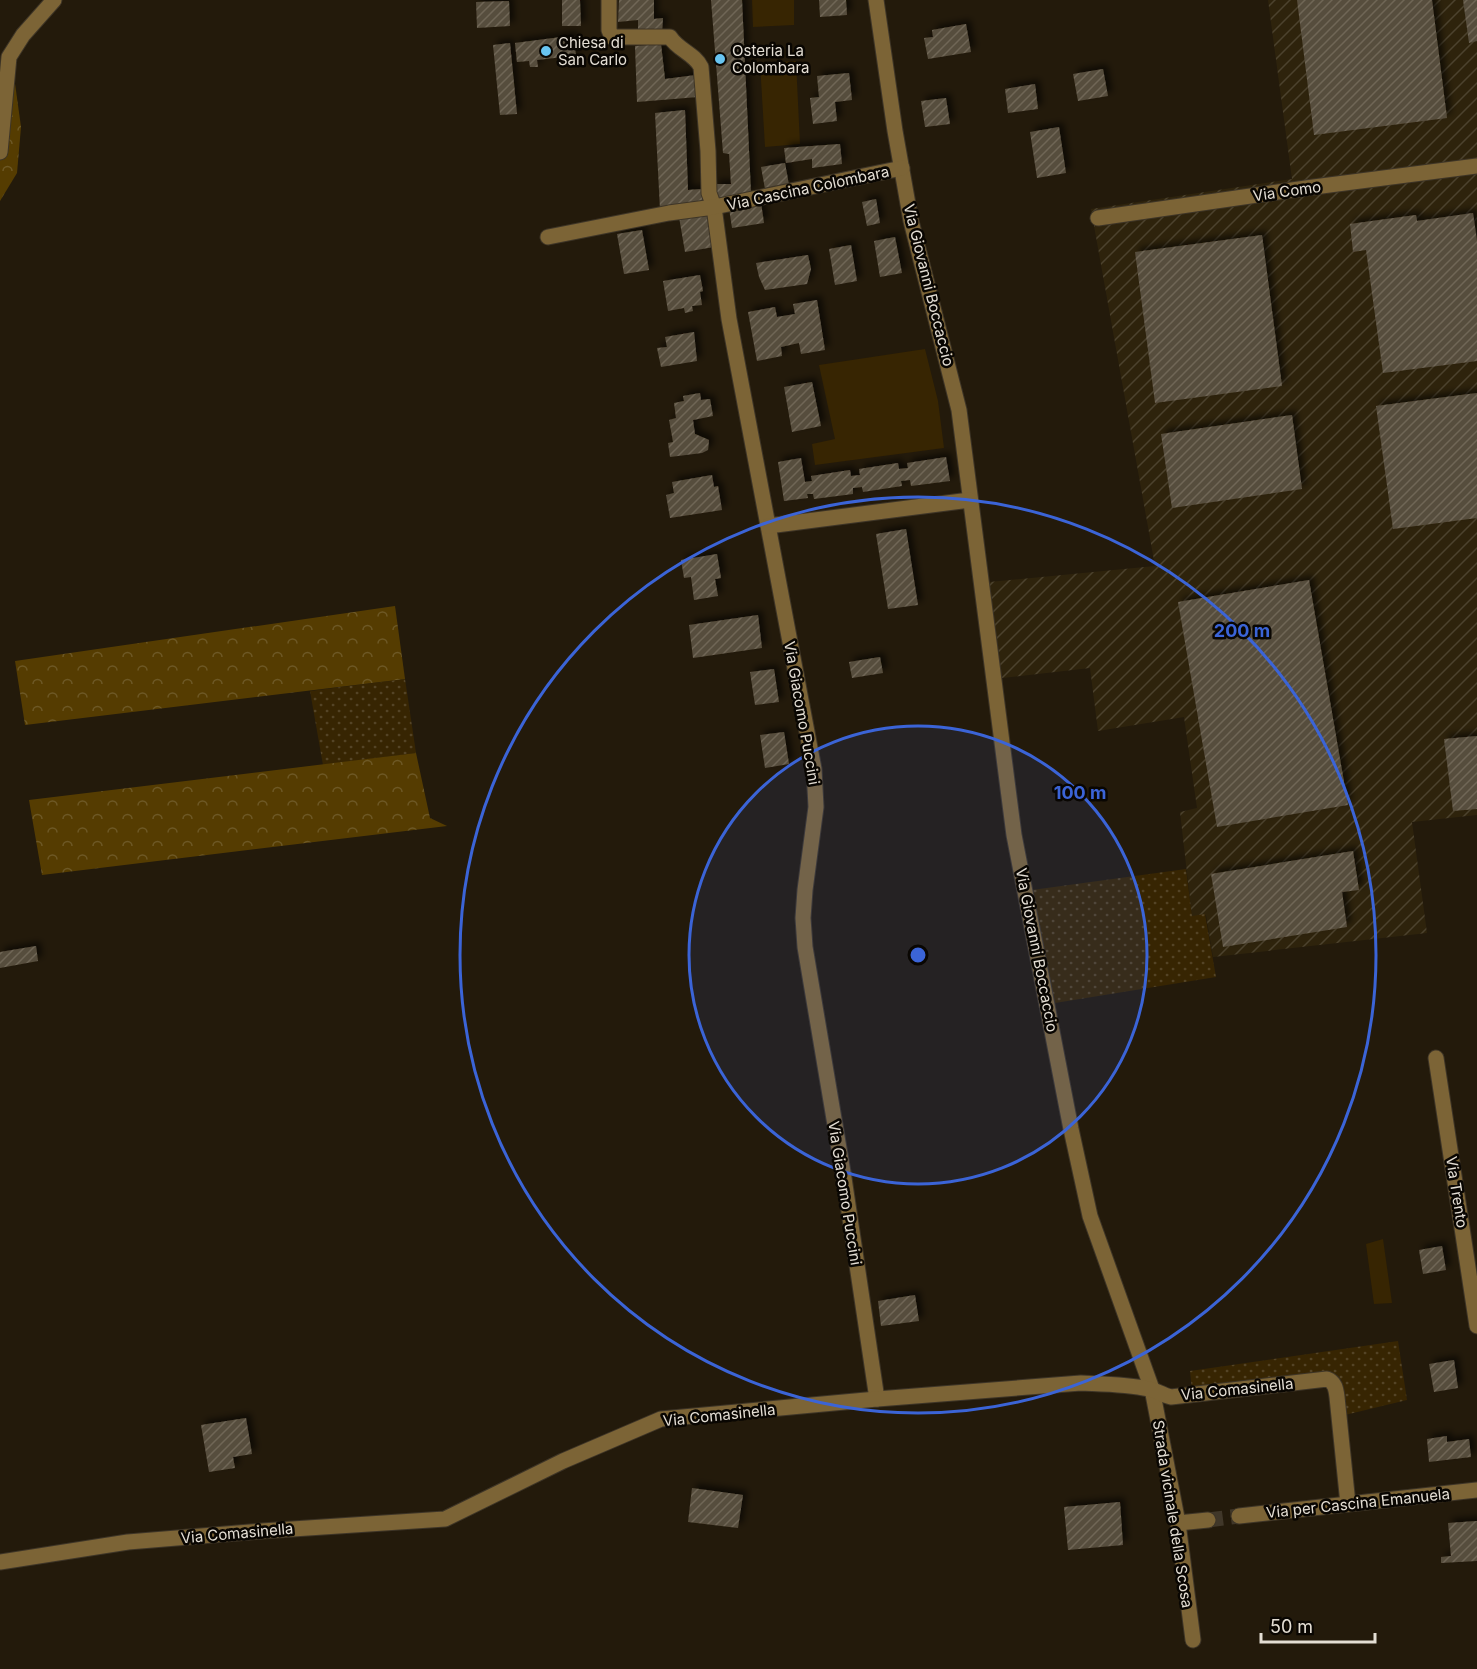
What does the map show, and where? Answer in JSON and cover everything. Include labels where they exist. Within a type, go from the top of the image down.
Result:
[{"type":"street","points":[[0,152],[9,57],[23,35],[54,0]]},
{"type":"street","name":"Via Cascina Colombara","points":[[609,0],[609,30],[612,37],[670,38],[678,48],[699,62],[705,102],[709,193],[714,207]]},
{"type":"street","name":"Via Giovanni Boccaccio","points":[[876,0],[894,131],[911,221],[955,388],[1014,835],[1071,1129],[1090,1216],[1152,1389]]},
{"type":"street","name":"Via Como","points":[[1098,218],[1477,166]]},
{"type":"street","name":"Via Cascina Colombara","points":[[548,237],[669,213],[714,207],[902,168]]},
{"type":"street","name":"Via Giacomo Puccini","points":[[714,207],[729,319],[814,770],[816,807],[805,890],[803,918],[805,947],[844,1178],[876,1399]]},
{"type":"street","points":[[768,526],[970,500]]},
{"type":"street","name":"Via Trento","points":[[1436,1058],[1477,1326]]},
{"type":"street","name":"Via Comasinella","points":[[0,1562],[128,1542],[262,1530],[445,1519],[562,1461],[661,1419],[1081,1383],[1152,1389],[1159,1395],[1178,1396],[1327,1379],[1335,1386],[1337,1397],[1348,1504]]},
{"type":"street","name":"Strada vicinale della Scosa","points":[[1152,1389],[1178,1523],[1193,1640]]},
{"type":"street","name":"Via per Cascina Emanuela","points":[[1239,1516],[1477,1490]]},
{"type":"street","points":[[1178,1523],[1208,1520]]},
{"type":"shaded area","points":[[752,0],[794,0],[794,25],[753,27]]},
{"type":"shaded area","points":[[1268,0],[1477,0],[1477,815],[1412,822],[1427,933],[1213,957],[1206,915],[1192,917],[1180,812],[1197,808],[1184,717],[1098,731],[1090,668],[1002,678],[989,582],[1155,566],[1091,209],[1292,179]]},
{"type":"shaded area","points":[[796,61],[800,144],[765,147],[760,63]]},
{"type":"shaded area","points":[[925,349],[938,401],[944,448],[815,465],[812,444],[835,439],[819,365]]},
{"type":"shaded area","points":[[405,679],[416,753],[323,765],[310,691]]},
{"type":"shaded area","points":[[1186,869],[1192,916],[1205,914],[1216,977],[1055,1003],[1032,890]]},
{"type":"shaded area","points":[[1383,1239],[1392,1303],[1374,1304],[1366,1244]]},
{"type":"shaded area","points":[[1398,1341],[1407,1400],[1345,1415],[1341,1379],[1192,1390],[1190,1371]]},
{"type":"green space","points":[[0,63],[13,69],[21,127],[17,173],[0,201]]},
{"type":"green space","points":[[395,606],[405,679],[25,725],[15,661]]},
{"type":"green space","points":[[416,753],[430,818],[447,826],[42,875],[29,800]]},
{"type":"building","points":[[562,0],[580,0],[581,26],[562,26]]},
{"type":"building","points":[[619,0],[654,0],[654,19],[663,18],[662,33],[638,35],[638,20],[618,22]]},
{"type":"building","points":[[711,0],[742,0],[751,193],[716,200],[714,184],[731,184],[729,154],[723,153]]},
{"type":"building","points":[[819,0],[846,0],[847,15],[820,17]]},
{"type":"building","points":[[1297,0],[1432,0],[1447,118],[1314,135]]},
{"type":"building","points":[[1463,0],[1477,0],[1477,41],[1469,43]]},
{"type":"building","points":[[509,1],[510,26],[477,28],[476,2]]},
{"type":"building","points":[[966,24],[971,52],[928,59],[924,38],[933,37],[932,30]]},
{"type":"building","name":"Chiesa di San Carlo","points":[[574,36],[576,57],[537,60],[538,67],[530,67],[529,61],[517,62],[515,43]]},
{"type":"building","points":[[510,43],[517,114],[500,115],[493,45]]},
{"type":"building","points":[[661,44],[665,79],[696,75],[698,97],[637,102],[635,46]]},
{"type":"building","points":[[1103,69],[1108,96],[1078,101],[1073,74]]},
{"type":"building","points":[[849,73],[852,100],[835,102],[837,121],[813,124],[810,98],[819,97],[817,76]]},
{"type":"building","points":[[1035,84],[1038,109],[1008,113],[1005,89]]},
{"type":"building","points":[[946,98],[950,124],[925,127],[921,101]]},
{"type":"building","points":[[685,110],[688,190],[702,189],[703,206],[660,210],[655,113]]},
{"type":"building","points":[[1059,127],[1066,173],[1037,178],[1030,132]]},
{"type":"building","points":[[840,144],[842,164],[812,168],[812,159],[786,163],[784,148]]},
{"type":"building","points":[[785,163],[789,185],[765,189],[761,167]]},
{"type":"building","points":[[876,199],[880,223],[867,226],[862,202]]},
{"type":"building","points":[[761,203],[764,223],[732,228],[729,208]]},
{"type":"building","points":[[708,211],[714,247],[685,252],[679,217]]},
{"type":"building","points":[[1473,213],[1477,241],[1477,361],[1383,373],[1366,250],[1353,252],[1350,224],[1416,215],[1417,221]]},
{"type":"building","points":[[642,230],[649,270],[624,274],[617,234]]},
{"type":"building","points":[[1262,235],[1282,386],[1155,403],[1135,252]]},
{"type":"building","points":[[895,237],[902,273],[880,277],[874,241]]},
{"type":"building","points":[[851,245],[857,281],[835,285],[829,249]]},
{"type":"building","points":[[808,255],[811,269],[807,284],[765,290],[756,263]]},
{"type":"building","points":[[700,275],[703,291],[700,292],[702,305],[692,306],[693,311],[685,313],[684,308],[668,311],[663,281]]},
{"type":"building","points":[[817,300],[825,350],[801,354],[799,343],[781,347],[782,356],[757,361],[748,312],[775,307],[777,317],[795,314],[793,304]]},
{"type":"building","points":[[694,332],[697,361],[661,367],[657,348],[667,347],[665,337]]},
{"type":"building","points":[[812,382],[821,426],[792,432],[784,387]]},
{"type":"building","points":[[700,393],[701,400],[710,399],[713,416],[693,420],[695,434],[709,440],[708,450],[702,453],[670,457],[668,443],[673,442],[669,420],[676,418],[674,403],[684,401],[683,396]]},
{"type":"building","points":[[1477,393],[1477,518],[1393,529],[1376,406]]},
{"type":"building","points":[[1292,415],[1302,489],[1172,508],[1161,434]]},
{"type":"building","points":[[946,457],[950,481],[911,486],[910,480],[901,481],[902,486],[863,492],[862,487],[853,488],[853,494],[814,499],[813,494],[807,494],[808,498],[784,501],[778,462],[801,458],[805,482],[812,481],[811,476],[850,470],[851,476],[860,475],[859,469],[898,463],[899,469],[908,468],[907,463]]},
{"type":"building","points":[[712,475],[714,487],[718,486],[722,510],[670,518],[666,495],[674,493],[672,482]]},
{"type":"building","points":[[906,529],[918,605],[888,609],[876,534]]},
{"type":"building","points":[[717,554],[721,578],[715,579],[718,596],[694,600],[691,577],[684,578],[681,560]]},
{"type":"building","points":[[1309,580],[1348,805],[1217,827],[1178,602]]},
{"type":"building","points":[[758,615],[762,648],[693,658],[689,625]]},
{"type":"building","points":[[880,657],[883,673],[852,678],[849,662]]},
{"type":"building","points":[[774,669],[779,702],[755,705],[750,672]]},
{"type":"building","points":[[784,732],[789,764],[765,768],[760,735]]},
{"type":"building","points":[[1477,736],[1477,809],[1453,811],[1444,739]]},
{"type":"building","points":[[1353,851],[1359,890],[1342,892],[1347,927],[1223,947],[1211,874]]},
{"type":"building","points":[[36,946],[38,961],[0,968],[0,952]]},
{"type":"building","points":[[1442,1246],[1446,1270],[1423,1274],[1419,1250]]},
{"type":"building","points":[[915,1295],[919,1321],[881,1326],[878,1301]]},
{"type":"building","points":[[1454,1360],[1458,1388],[1434,1392],[1429,1364]]},
{"type":"building","points":[[246,1418],[252,1454],[233,1457],[235,1468],[209,1472],[201,1425]]},
{"type":"building","points":[[1447,1436],[1447,1442],[1469,1439],[1471,1457],[1429,1462],[1427,1439]]},
{"type":"building","points":[[692,1488],[743,1495],[738,1528],[688,1522]]},
{"type":"building","points":[[1120,1502],[1123,1545],[1068,1550],[1064,1507]]},
{"type":"building","points":[[1477,1521],[1477,1561],[1441,1563],[1441,1557],[1451,1556],[1448,1523]]},
{"type":"tunnel","points":[[1208,1520],[1239,1516]]},
{"type":"place","name":"Chiesa di San Carlo","points":[[546,51]]},
{"type":"place","name":"Osteria La Colombara","points":[[720,59]]}]
